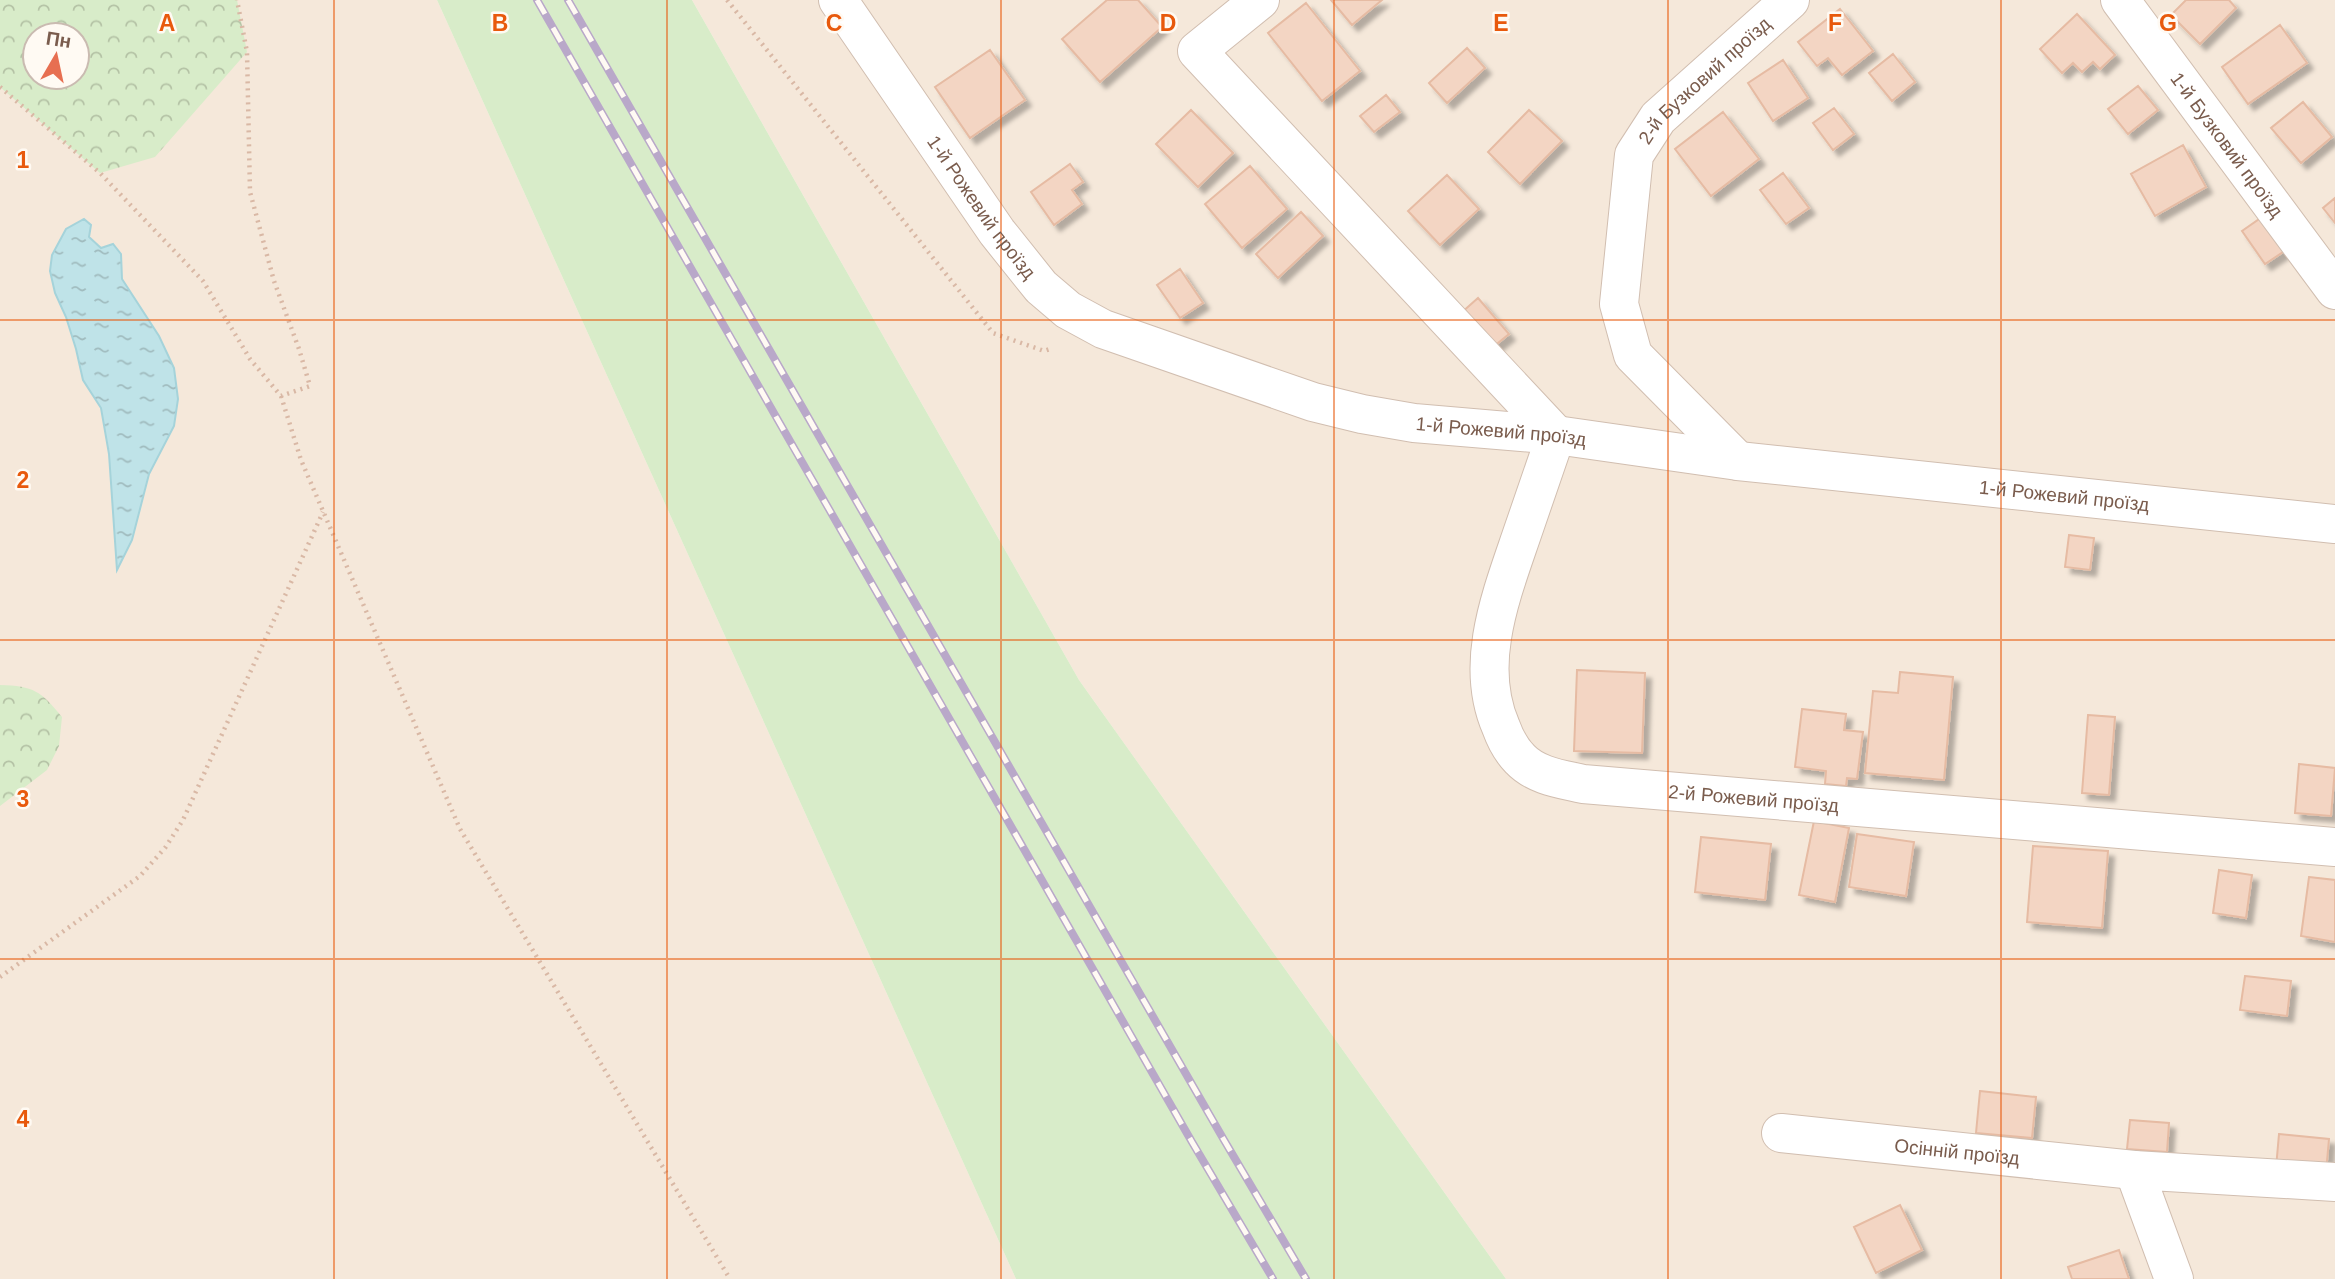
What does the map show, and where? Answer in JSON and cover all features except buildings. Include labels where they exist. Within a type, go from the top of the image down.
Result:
[{"type":"street","name":"1-й Рожевий проїзд","points":[[838,0],[996,232],[1041,287],[1068,310],[1104,329],[1313,402],[1413,423],[1556,435],[1738,461],[2335,524]]},
{"type":"street","points":[[1260,0],[1197,51],[1556,435]]},
{"type":"street","name":"2-й Бузковий проїзд","points":[[1738,461],[1633,355],[1619,304],[1634,155],[1658,118],[1790,0]]},
{"type":"street","name":"1-й Бузковий проїзд","points":[[2120,0],[2335,290]]},
{"type":"street","name":"2-й Рожевий проїзд","points":[[1556,435],[1500,599],[1490,657],[1494,710],[1505,737],[1520,760],[1544,775],[1583,784],[2335,847]]},
{"type":"street","name":"Осінній проїзд","points":[[1781,1133],[2134,1170],[2335,1182]]},
{"type":"street","points":[[2134,1170],[2174,1279]]},
{"type":"path","points":[[237,0],[247,52],[250,192],[274,281],[310,386],[281,396]]},
{"type":"path","points":[[727,0],[993,333],[1044,351],[1104,329]]},
{"type":"path","points":[[0,87],[100,173],[203,281],[250,359],[281,396],[301,460],[460,829],[730,1279]]},
{"type":"path","points":[[0,977],[140,876],[165,848],[183,820],[323,512]]},
{"type":"shaded area","points":[[0,0],[437,0],[1016,1279],[0,1279]]},
{"type":"shaded area","points":[[692,0],[2335,0],[2335,1279],[1506,1279],[1079,680]]},
{"type":"green space","points":[[0,0],[237,0],[247,52],[155,157],[100,173],[0,87]]},
{"type":"green space","points":[[437,0],[692,0],[1079,680],[1506,1279],[1016,1279]]},
{"type":"green space","points":[[0,685],[36,692],[62,717],[59,746],[47,770],[0,806]]},
{"type":"water","points":[[84,219],[91,225],[89,237],[101,248],[113,244],[121,254],[122,279],[159,336],[174,368],[178,399],[174,426],[149,474],[132,540],[117,570],[109,454],[101,408],[83,380],[76,349],[55,293],[50,271],[52,255],[66,229]]},
{"type":"railway","points":[[537,0],[1273,1279]]},
{"type":"railway","points":[[568,0],[1306,1279]]}]
